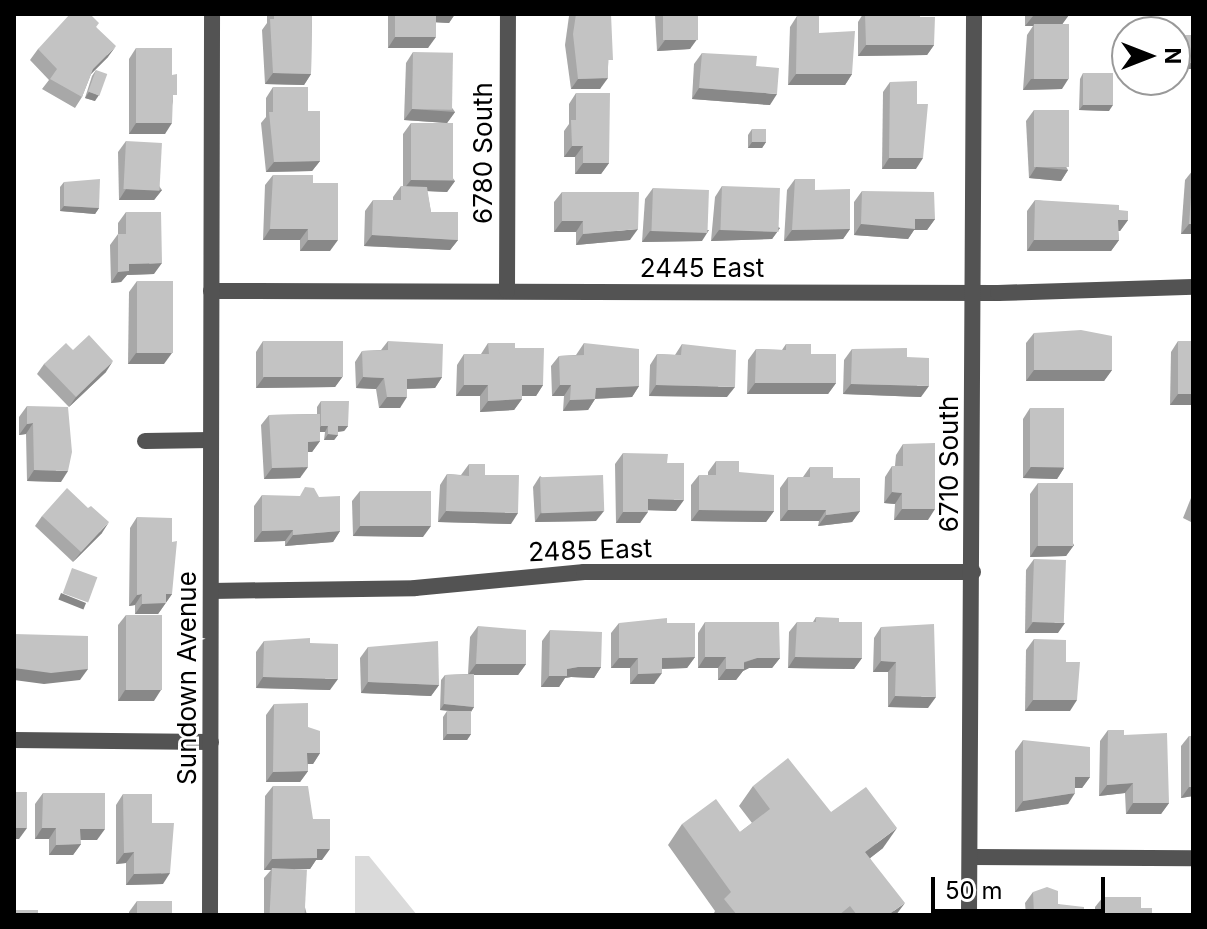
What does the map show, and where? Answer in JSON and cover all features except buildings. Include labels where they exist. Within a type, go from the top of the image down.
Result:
[{"type":"street","name":"Sundown Avenue","points":[[210,915],[212,14]]},
{"type":"street","name":"6780 South","points":[[507,291],[508,14]]},
{"type":"street","name":"6710 South","points":[[969,915],[972,857],[974,14]]},
{"type":"street","name":"2445 East","points":[[211,291],[973,293],[1193,287]]},
{"type":"street","points":[[145,441],[211,440]]},
{"type":"street","name":"2485 East","points":[[211,591],[415,588],[584,572],[973,572]]},
{"type":"street","points":[[14,740],[211,742]]},
{"type":"street","points":[[972,857],[1193,858]]},
{"type":"shaded area","points":[[355,856],[369,856],[417,915],[355,915]]}]
